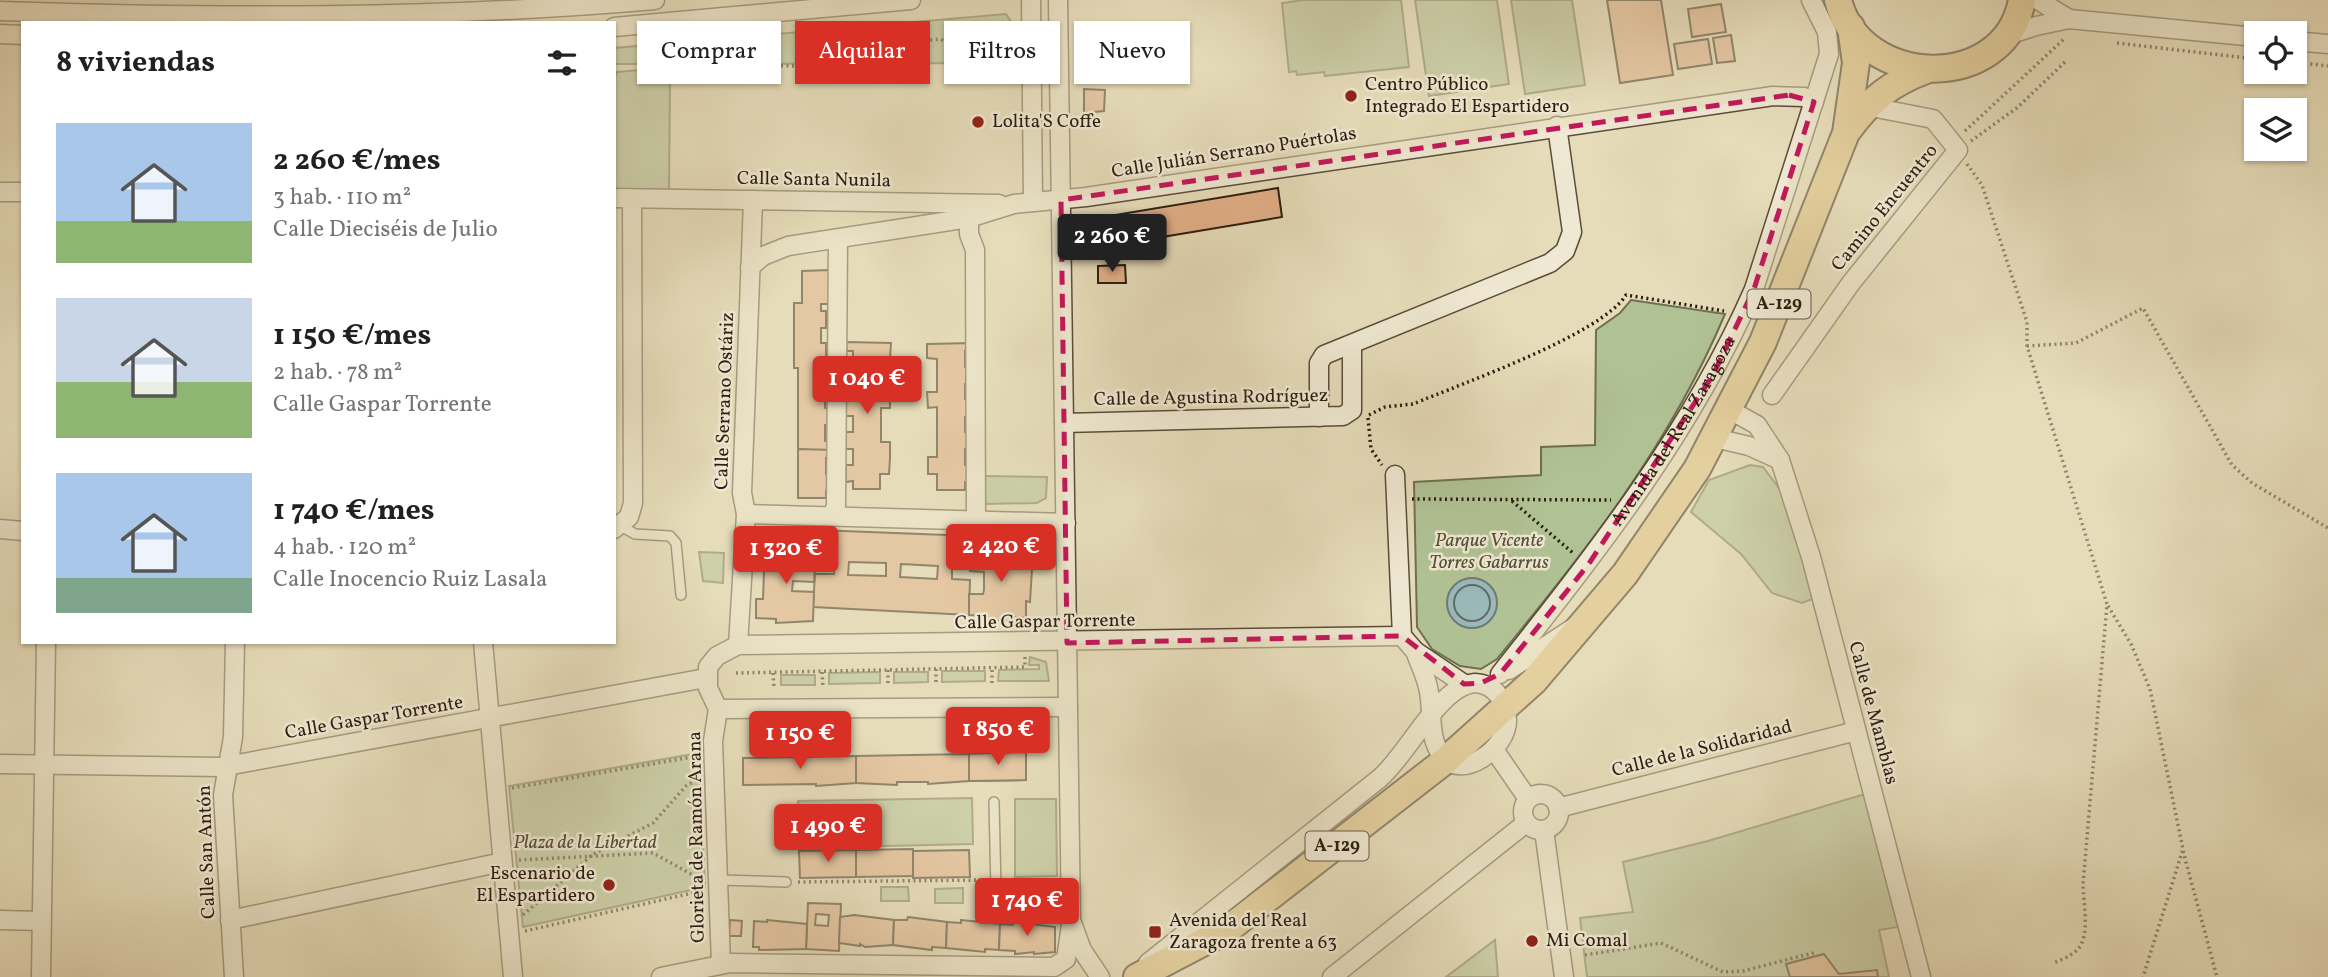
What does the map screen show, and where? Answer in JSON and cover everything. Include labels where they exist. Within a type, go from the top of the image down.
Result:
[{"type":"main road","points":[[2008,35],[2022,0]]},
{"type":"main road","name":"A-129","points":[[1841,8],[1884,56],[1926,70],[1958,68],[1972,63],[2008,35]]},
{"type":"main road","name":"Avenida del Real Zaragoza","points":[[1181,977],[1227,930],[1446,760],[1534,681],[1587,621],[1655,534],[1715,438],[1763,342],[1846,133],[1855,76],[1841,8]]},
{"type":"main road","name":"Avenida del Real Zaragoza","points":[[1846,133],[1866,106],[1886,87],[1926,70]]},
{"type":"main road","name":"Avenida del Real Zaragoza","points":[[1140,975],[1227,930]]},
{"type":"street","points":[[0,11],[247,18],[444,13],[655,0]]},
{"type":"street","points":[[616,27],[911,0]]},
{"type":"street","points":[[1031,0],[1031,21]]},
{"type":"street","points":[[661,977],[721,964],[1054,967],[1066,959],[1071,920],[1071,891],[1058,0]]},
{"type":"street","name":"Avenida del Real Zaragoza","points":[[1500,674],[1588,565],[1633,500],[1713,375],[1744,314],[1826,65],[1829,43],[1823,21],[1811,0]]},
{"type":"street","points":[[2038,0],[2069,19]]},
{"type":"street","points":[[2008,35],[2069,19],[2244,36]]},
{"type":"street","points":[[0,34],[21,35]]},
{"type":"street","points":[[2307,42],[2328,44]]},
{"type":"street","points":[[1031,84],[1033,202]]},
{"type":"street","name":"Calle Julián Serrano Puértolas","points":[[750,267],[772,251],[969,218],[1014,204],[1061,200],[1773,96],[1804,97],[1814,102]]},
{"type":"street","points":[[1866,106],[1933,119],[1955,146]]},
{"type":"street","points":[[1319,417],[1319,363],[1324,355],[1352,346],[1561,256],[1569,245],[1572,226],[1557,126]]},
{"type":"street","name":"Camino Encuentro","points":[[1772,395],[1851,283],[1955,146]]},
{"type":"street","points":[[0,192],[21,192]]},
{"type":"street","points":[[618,528],[629,517],[633,503],[623,198]]},
{"type":"street","name":"Calle Santa Nunila","points":[[623,198],[1014,204]]},
{"type":"street","name":"Calle Serrano Ostáriz","points":[[738,645],[746,514],[741,493],[753,200]]},
{"type":"street","points":[[969,218],[969,234],[975,250],[976,520]]},
{"type":"street","points":[[832,516],[836,506],[838,239]]},
{"type":"street","name":"Calle de Agustina Rodríguez","points":[[1064,423],[1360,414],[1352,346]]},
{"type":"street","name":"Calle de Mamblas","points":[[1730,410],[1757,425],[1780,460],[1811,557],[1921,977]]},
{"type":"street","points":[[1715,438],[1749,446],[1780,460]]},
{"type":"street","points":[[1395,475],[1402,636],[1415,651],[1472,684],[1497,692],[1506,706],[1506,734],[1495,751],[1469,763],[1456,764],[1446,760],[1435,743],[1427,682],[1415,651]]},
{"type":"street","points":[[746,514],[1066,523]]},
{"type":"street","points":[[0,529],[21,531]]},
{"type":"street","name":"Avenida del Real Zaragoza","points":[[1140,975],[1166,946],[1380,778],[1432,717],[1444,696],[1500,674],[1587,621]]},
{"type":"street","name":"Calle Gaspar Torrente","points":[[738,645],[1067,643],[1402,636]]},
{"type":"street","points":[[41,977],[47,644]]},
{"type":"street","name":"Calle San Antón","points":[[234,977],[223,795],[233,737],[235,644]]},
{"type":"street","points":[[483,644],[513,977]]},
{"type":"street","points":[[738,645],[711,661],[706,678],[718,709],[1068,707]]},
{"type":"street","name":"Calle Gaspar Torrente","points":[[0,764],[228,766],[706,678]]},
{"type":"street","name":"Glorieta de Ramón Arana","points":[[718,709],[713,741],[711,884],[721,964]]},
{"type":"street","name":"Calle de la Solidaridad","points":[[1558,808],[1856,731]]},
{"type":"street","points":[[1495,751],[1528,799]]},
{"type":"street","points":[[1546,795],[1558,808],[1554,824],[1544,830],[1534,829],[1526,823],[1523,808],[1528,799],[1546,795]]},
{"type":"street","points":[[1332,977],[1526,823]]},
{"type":"street","points":[[1544,830],[1564,977]]},
{"type":"street","points":[[230,920],[493,863]]},
{"type":"street","points":[[0,920],[41,921]]},
{"type":"street","points":[[1071,920],[1082,950],[1100,977]]},
{"type":"lane","points":[[618,528],[635,534],[670,536],[676,543],[681,595]]},
{"type":"lane","points":[[994,802],[996,891],[1071,891]]},
{"type":"lane","points":[[711,884],[786,882]]},
{"type":"path","points":[[781,66],[796,66],[811,57],[884,52],[907,42],[940,39],[944,41]]},
{"type":"path","points":[[1955,146],[2064,39],[2077,39]]},
{"type":"path","points":[[2115,43],[2244,57]]},
{"type":"path","points":[[1955,146],[2018,107],[2066,61]]},
{"type":"path","points":[[2307,64],[2328,66]]},
{"type":"path","points":[[1955,146],[1982,186],[2027,322],[2027,346],[2107,604],[2131,645],[2150,689],[2183,849],[2217,977]]},
{"type":"path","points":[[1395,475],[1382,465],[1371,449],[1360,414],[1385,407],[1413,404],[1591,327],[1620,304],[1626,295],[1744,314]]},
{"type":"path","points":[[2027,346],[2076,343],[2143,308],[2232,465],[2252,483],[2328,528]]},
{"type":"path","points":[[1396,499],[1633,500]]},
{"type":"path","points":[[1510,500],[1588,565]]},
{"type":"path","points":[[2053,963],[2076,952],[2081,946],[2084,925],[2083,884],[2107,604]]},
{"type":"path","points":[[736,673],[1025,667],[1025,654],[1033,654]]},
{"type":"path","points":[[992,668],[992,683]]},
{"type":"path","points":[[936,669],[936,684]]},
{"type":"path","points":[[888,670],[888,685]]},
{"type":"path","points":[[822,671],[823,687]]},
{"type":"path","points":[[773,672],[774,688]]},
{"type":"path","points":[[507,789],[702,755]]},
{"type":"path","points":[[519,919],[592,855],[653,823],[687,786]]},
{"type":"path","points":[[2143,977],[2183,849]]},
{"type":"path","points":[[513,861],[653,853],[711,884]]},
{"type":"path","points":[[786,882],[995,880]]},
{"type":"path","points":[[509,934],[711,884]]},
{"type":"path","points":[[1585,955],[1661,943],[1723,972],[1743,971],[1817,952]]},
{"type":"highlighted area","points":[[1789,95],[1814,102],[1754,289],[1713,375],[1588,565],[1500,674],[1481,683],[1464,684],[1449,676],[1402,636],[1067,643],[1061,200],[1744,100]]},
{"type":"green space","points":[[1304,0],[1401,0],[1409,67],[1325,76],[1324,72],[1297,75],[1296,71],[1289,72],[1282,3]]},
{"type":"green space","points":[[1415,0],[1497,0],[1509,84],[1429,96]]},
{"type":"green space","points":[[1511,0],[1572,0],[1585,85],[1525,94]]},
{"type":"green space","points":[[1006,14],[1011,21],[944,21],[944,63],[930,63],[930,21],[925,21]]},
{"type":"green space","points":[[795,32],[795,64],[781,64],[781,34]]},
{"type":"green space","points":[[637,46],[637,64],[616,64],[616,48]]},
{"type":"green space","points":[[637,70],[637,84],[670,84],[669,191],[616,191],[617,72]]},
{"type":"green space","name":"Parque Vicente Torres Gabarrus","points":[[1631,300],[1725,314],[1679,408],[1594,537],[1497,659],[1481,669],[1460,666],[1432,649],[1417,627],[1414,482],[1541,475],[1541,447],[1595,445],[1596,330],[1620,313]]},
{"type":"green space","points":[[1750,465],[1763,467],[1784,495],[1815,598],[1802,603],[1772,593],[1741,554],[1691,512],[1709,480]]},
{"type":"green space","points":[[983,476],[1047,477],[1046,498],[1037,503],[983,504]]},
{"type":"green space","points":[[699,552],[724,553],[723,583],[703,581]]},
{"type":"green space","points":[[1030,657],[1046,662],[1049,681],[998,681],[999,670],[1039,669],[1039,665],[1029,665]]},
{"type":"green space","points":[[942,671],[985,671],[985,681],[942,682]]},
{"type":"green space","points":[[880,672],[880,683],[829,684],[829,673]]},
{"type":"green space","points":[[894,672],[928,672],[928,682],[894,683]]},
{"type":"green space","points":[[781,675],[815,675],[815,685],[781,685]]},
{"type":"green space","name":"Plaza de la Libertad","points":[[699,753],[705,887],[523,927],[509,786]]},
{"type":"green space","points":[[1865,794],[1898,927],[1879,930],[1889,977],[1587,977],[1580,918],[1633,912],[1623,862],[1708,841]]},
{"type":"green space","points":[[972,798],[973,844],[798,848],[798,801]]},
{"type":"green space","points":[[1015,799],[1056,799],[1057,876],[1015,877]]},
{"type":"green space","points":[[881,887],[908,887],[909,901],[881,901]]},
{"type":"green space","points":[[963,888],[963,903],[935,903],[935,889]]},
{"type":"green space","points":[[1495,940],[1498,977],[1446,977]]},
{"type":"water","points":[[1472,578],[1490,585],[1497,603],[1490,621],[1472,628],[1454,621],[1447,603],[1454,585]]},
{"type":"building","points":[[1607,0],[1661,0],[1673,75],[1620,83]]},
{"type":"building","points":[[1721,4],[1726,32],[1692,37],[1688,9]]},
{"type":"building","points":[[1731,35],[1735,61],[1717,63],[1713,38]]},
{"type":"building","points":[[1708,39],[1712,64],[1678,69],[1674,44]]},
{"type":"building","points":[[1084,89],[1105,90],[1104,111],[1084,113]]},
{"type":"building","points":[[1278,188],[1282,217],[1096,248],[1091,219]]},
{"type":"building","points":[[1125,265],[1126,283],[1098,283],[1098,266]]},
{"type":"building","points":[[829,270],[829,304],[821,304],[821,311],[826,311],[826,328],[821,328],[821,343],[826,343],[826,360],[821,360],[821,368],[825,368],[825,376],[831,376],[831,393],[825,393],[825,408],[831,409],[830,425],[825,425],[825,441],[830,441],[830,450],[798,450],[798,368],[794,368],[794,303],[802,303],[802,271]]},
{"type":"building","points":[[846,342],[891,343],[890,358],[881,358],[881,392],[890,392],[890,408],[881,408],[881,442],[890,442],[890,458],[889,474],[880,474],[880,489],[853,489],[853,481],[846,482],[846,465],[853,465],[853,449],[846,449],[846,432],[853,432],[853,416],[846,416],[846,399],[853,399],[853,384],[847,384],[846,367],[853,367],[853,351],[847,351]]},
{"type":"building","points":[[972,343],[972,352],[965,351],[965,367],[972,367],[972,384],[965,384],[965,399],[972,400],[971,417],[965,417],[965,432],[971,432],[971,449],[965,449],[965,465],[971,465],[971,482],[965,482],[965,490],[937,490],[937,474],[928,474],[928,457],[937,457],[937,407],[928,408],[927,392],[937,392],[937,359],[927,358],[927,344]]},
{"type":"building","points":[[798,449],[833,450],[833,458],[826,458],[826,474],[833,474],[833,491],[826,491],[826,498],[798,498]]},
{"type":"building","points":[[817,530],[972,536],[971,567],[952,566],[952,579],[970,580],[969,615],[813,607],[815,574],[834,574],[834,561],[816,561]],"holes":[[[849,562],[886,563],[886,576],[848,575]],[[901,564],[938,566],[937,579],[900,577]]]},
{"type":"building","points":[[986,547],[1014,548],[1014,552],[1029,552],[1028,569],[1032,569],[1026,618],[1012,617],[1011,621],[983,620],[983,616],[969,615],[969,594],[983,594],[984,590],[984,572],[970,571],[972,550],[986,551]]},
{"type":"building","points":[[779,548],[816,553],[814,582],[793,581],[792,591],[814,592],[813,621],[776,623],[776,619],[756,618],[756,599],[763,599],[764,570],[758,569],[758,551],[779,551]]},
{"type":"building","points":[[1026,752],[1026,780],[969,781],[969,754],[991,753],[990,769],[998,769],[998,753]]},
{"type":"building","points":[[1026,752],[1026,780],[969,781],[969,754]]},
{"type":"building","points":[[969,754],[969,781],[928,784],[897,782],[897,785],[856,783],[856,756]]},
{"type":"building","points":[[856,756],[856,783],[816,786],[743,785],[743,758]]},
{"type":"building","points":[[913,849],[913,876],[856,877],[856,850]]},
{"type":"building","points":[[856,850],[856,877],[800,878],[799,851]]},
{"type":"building","points":[[969,850],[970,877],[913,878],[913,851]]},
{"type":"building","points":[[808,903],[841,904],[839,951],[806,949]],"holes":[[[816,914],[829,915],[828,926],[815,925]]]},
{"type":"building","points":[[854,915],[894,920],[893,945],[865,947],[860,944],[839,943],[840,917]]},
{"type":"building","points":[[908,917],[947,922],[946,948],[932,947],[932,950],[893,945],[894,920],[907,920]]},
{"type":"building","points":[[730,920],[742,921],[741,936],[729,936]]},
{"type":"building","points":[[961,920],[1000,924],[999,950],[985,949],[985,952],[946,948],[947,922],[961,923]]},
{"type":"building","points":[[754,921],[807,924],[806,949],[759,950],[759,947],[753,947]]},
{"type":"building","points":[[1013,922],[1055,927],[1055,952],[1015,954],[1015,951],[999,950],[1000,924],[1013,925]]},
{"type":"building","points":[[1824,954],[1839,974],[1877,970],[1878,977],[1790,977],[1786,964]]},
{"type":"place","name":"Centro Público Integrado El Espartidero","points":[[1351,96]]},
{"type":"place","name":"Lolita'S Coffe","points":[[978,122]]},
{"type":"place","name":"Escenario de El Espartidero","points":[[609,885]]},
{"type":"place","name":"Avenida del Real Zaragoza frente a 63","points":[[1155,932]]},
{"type":"place","name":"Mi Comal","points":[[1532,941]]}]
